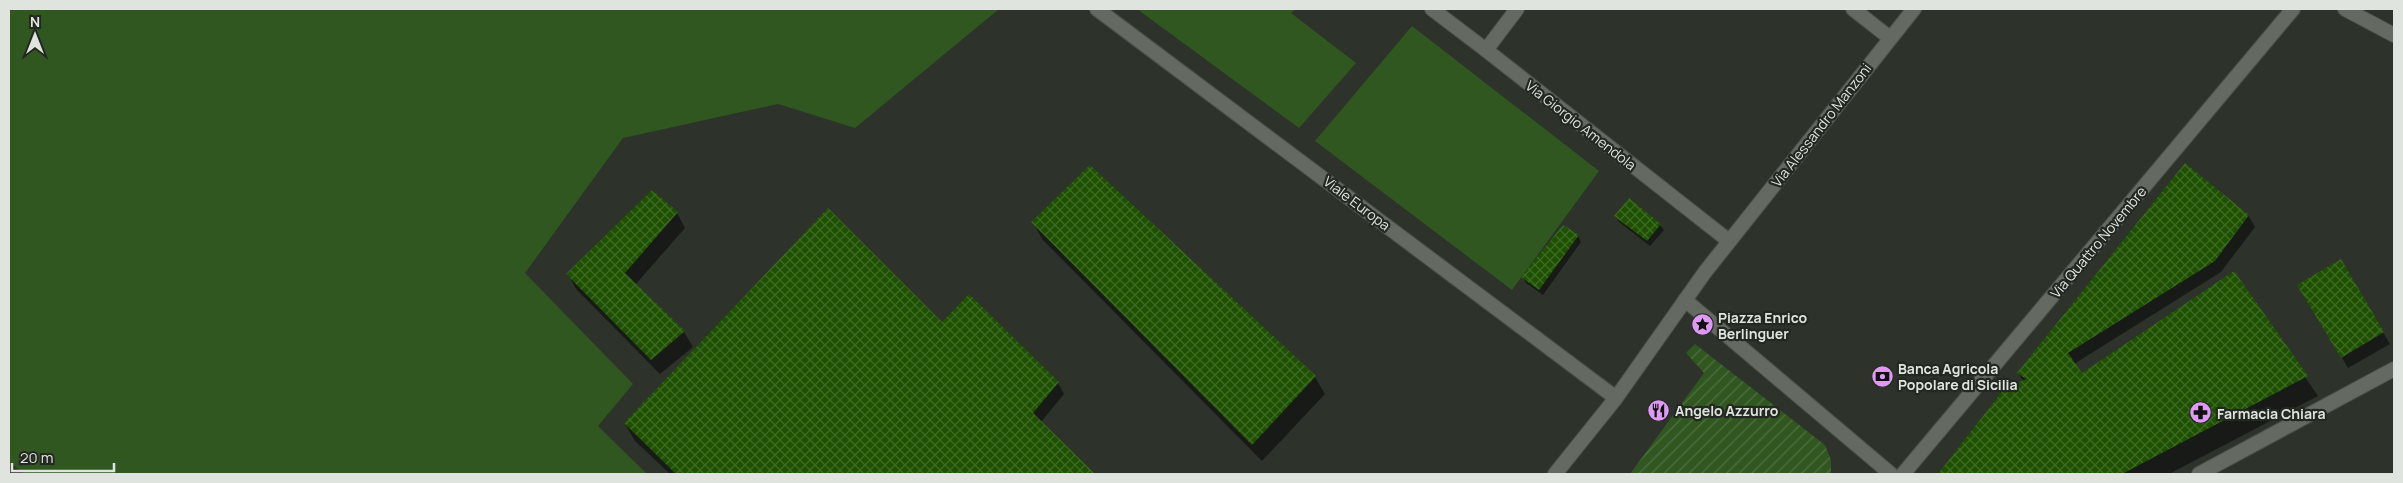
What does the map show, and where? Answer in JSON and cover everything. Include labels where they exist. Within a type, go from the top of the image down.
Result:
[{"type":"street","name":"Viale Europa","points":[[1097,9],[1616,398]]},
{"type":"street","name":"Via Giorgio Amendola","points":[[1432,9],[1729,241]]},
{"type":"street","points":[[1486,50],[1517,9]]},
{"type":"street","points":[[1852,9],[1890,38]]},
{"type":"street","name":"Via Alessandro Manzoni","points":[[1555,474],[1616,398],[1729,241],[1914,9]]},
{"type":"street","name":"Via Quattro Novembre","points":[[1903,474],[2293,9]]},
{"type":"street","points":[[2344,9],[2394,35]]},
{"type":"street","points":[[1685,300],[1892,474]]},
{"type":"street","points":[[2199,474],[2394,369]]},
{"type":"green space","points":[[9,9],[999,9],[855,128],[778,104],[623,138],[525,273],[633,384],[598,426],[647,474],[25,474],[9,462]]},
{"type":"green space","points":[[1137,9],[1296,9],[1291,13],[1356,63],[1299,128]]},
{"type":"green space","points":[[1412,26],[1599,171],[1512,290],[1315,141]]},
{"type":"green space","points":[[1695,344],[1825,445],[1831,460],[1831,474],[1630,474],[1704,373],[1686,353]]},
{"type":"building","points":[[2185,163],[2249,215],[2215,261],[2068,353],[2082,373],[2234,271],[2308,376],[2122,474],[1938,474],[2004,389],[2026,379],[2017,373]]},
{"type":"building","points":[[1090,165],[1316,376],[1252,445],[1031,222]]},
{"type":"building","points":[[652,190],[678,212],[625,273],[685,331],[651,360],[566,274]]},
{"type":"building","points":[[1629,198],[1661,224],[1647,241],[1614,216]]},
{"type":"building","points":[[828,208],[942,322],[969,294],[1059,382],[1033,413],[1095,474],[676,474],[624,423]]},
{"type":"building","points":[[1563,225],[1579,235],[1539,290],[1521,277]]},
{"type":"building","points":[[2341,259],[2384,332],[2341,358],[2297,285]]},
{"type":"place","name":"Piazza Enrico Berlinguer","points":[[1702,325]]},
{"type":"place","name":"Banca Agricola Popolare di Sicilia","points":[[1882,376]]},
{"type":"place","name":"Angelo Azzurro","points":[[1659,410]]},
{"type":"place","name":"Farmacia Chiara","points":[[2201,413]]}]
